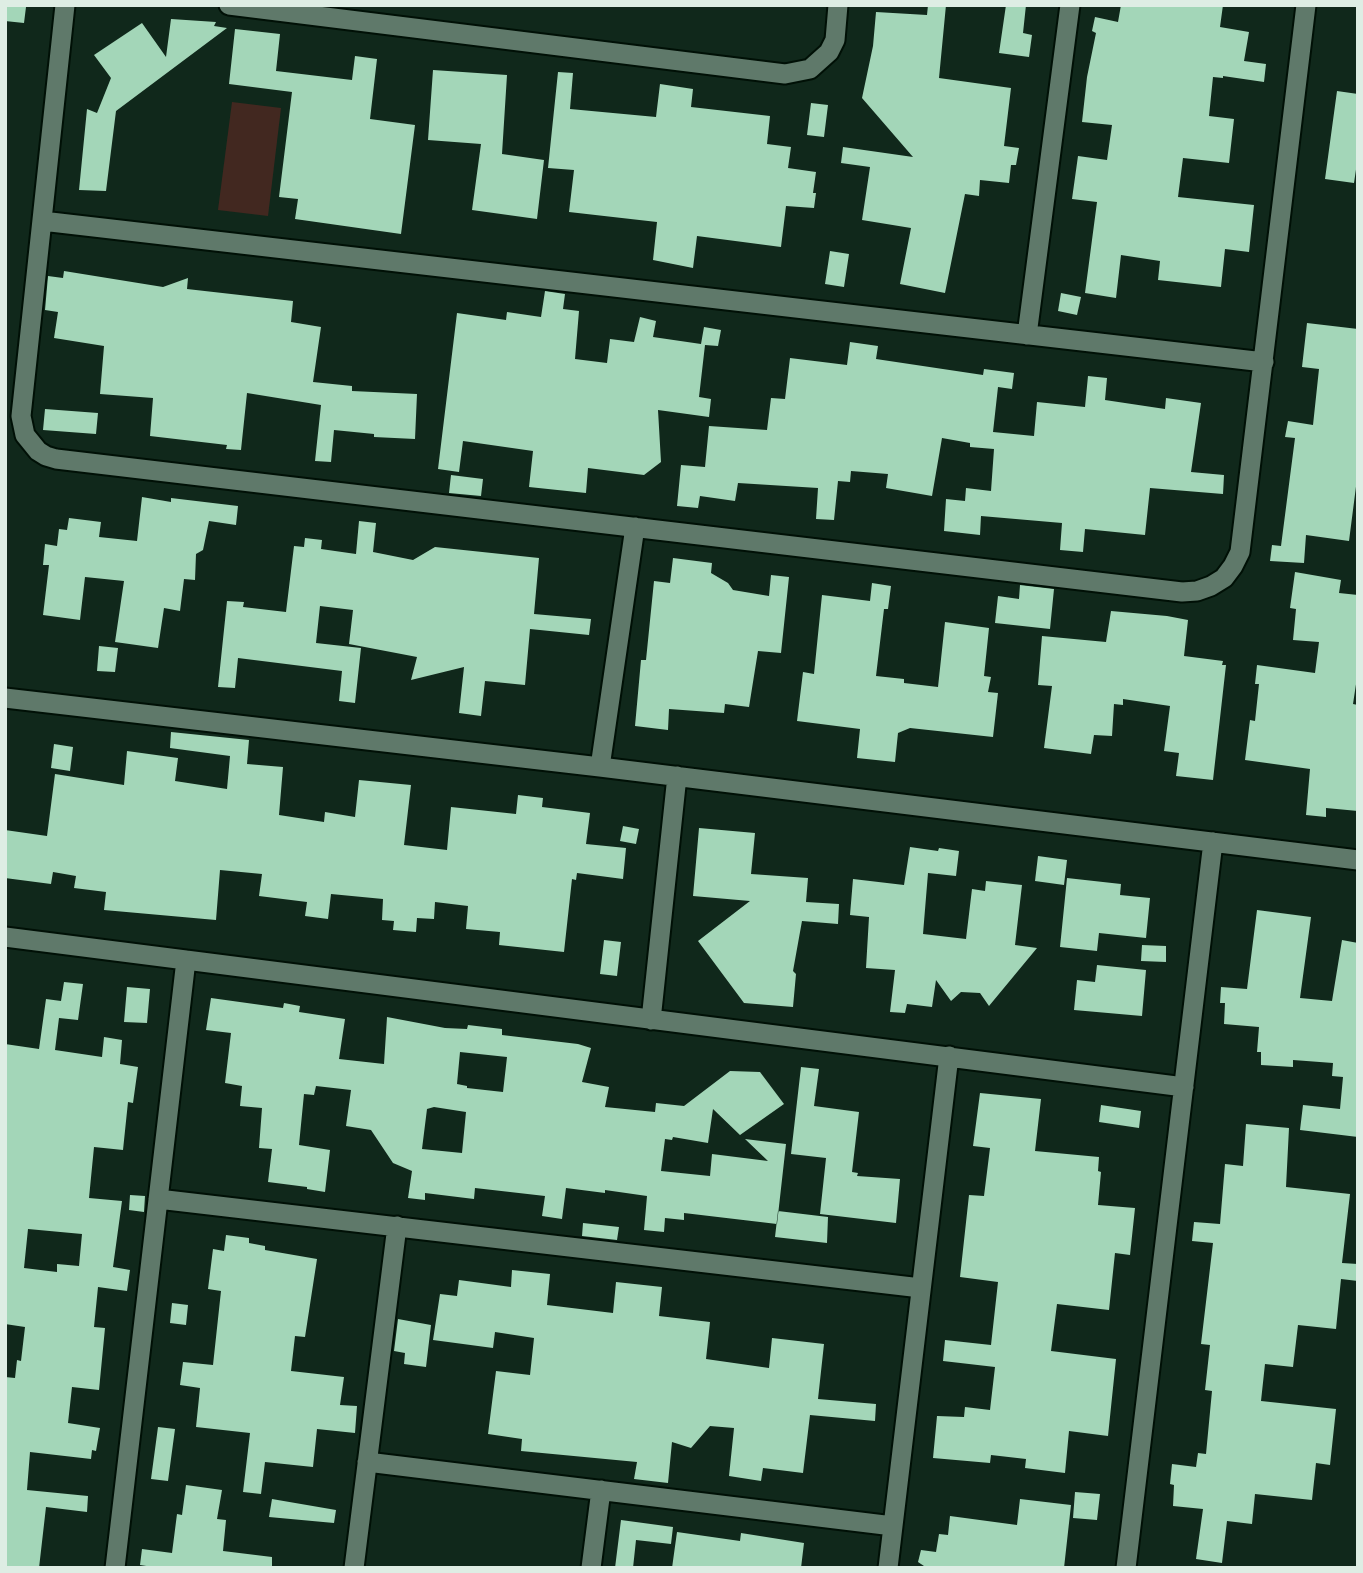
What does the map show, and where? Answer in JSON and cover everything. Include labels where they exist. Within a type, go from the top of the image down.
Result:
[{"type":"street","points":[[65,5],[21,416],[26,435],[38,451],[46,456],[69,461],[1182,592],[1197,591],[1224,578],[1240,552],[1306,5]]},
{"type":"street","points":[[229,5],[785,74],[810,69],[829,52],[835,40],[838,5]]},
{"type":"street","points":[[1027,335],[1070,5]]},
{"type":"street","points":[[42,220],[1264,362]]},
{"type":"street","points":[[600,767],[635,527]]},
{"type":"street","points":[[5,698],[1358,859]]},
{"type":"street","points":[[651,1020],[677,776]]},
{"type":"street","points":[[1126,1568],[1213,842]]},
{"type":"street","points":[[5,937],[1184,1087]]},
{"type":"street","points":[[115,1568],[186,960]]},
{"type":"street","points":[[888,1568],[949,1056]]},
{"type":"street","points":[[158,1199],[921,1288]]},
{"type":"street","points":[[354,1568],[397,1226]]},
{"type":"street","points":[[367,1462],[893,1526]]},
{"type":"street","points":[[591,1568],[601,1490]]},
{"type":"shaded area","points":[[232,102],[281,108],[268,216],[218,210]]},
{"type":"building","points":[[5,5],[26,7],[24,23],[5,21]]},
{"type":"building","points":[[928,5],[946,5],[939,78],[1011,88],[1004,146],[1019,148],[1016,165],[1011,165],[1009,183],[980,180],[979,196],[965,194],[945,293],[900,284],[911,228],[862,220],[870,167],[841,163],[843,147],[913,157],[862,98],[873,46],[876,12],[927,15]]},
{"type":"building","points":[[1006,5],[1026,5],[1023,33],[1032,35],[1029,57],[999,53]]},
{"type":"building","points":[[1121,5],[1223,5],[1220,27],[1249,32],[1244,61],[1266,64],[1264,82],[1213,77],[1209,116],[1234,119],[1229,163],[1183,158],[1178,197],[1254,205],[1249,252],[1225,249],[1221,287],[1158,280],[1160,261],[1121,255],[1116,298],[1085,293],[1097,202],[1072,199],[1078,156],[1107,160],[1112,125],[1082,122],[1096,33],[1092,31],[1095,17],[1118,22]]},
{"type":"building","points":[[171,19],[216,22],[214,26],[227,28],[116,111],[106,191],[79,190],[87,109],[97,113],[111,78],[94,55],[142,23],[166,57]]},
{"type":"building","points":[[235,29],[280,34],[276,71],[352,80],[355,56],[377,59],[370,119],[415,125],[401,234],[295,219],[298,199],[279,197],[292,92],[229,84]]},
{"type":"building","points":[[433,70],[507,75],[502,154],[544,160],[537,219],[472,210],[481,144],[428,140]]},
{"type":"building","points":[[558,72],[573,73],[570,109],[656,117],[660,84],[693,89],[691,107],[770,116],[767,144],[791,147],[788,168],[816,172],[814,208],[786,206],[781,247],[697,236],[693,268],[653,260],[657,222],[569,212],[574,170],[548,168]]},
{"type":"building","points":[[1337,91],[1358,94],[1358,156],[1354,183],[1325,179]]},
{"type":"building","points":[[811,103],[828,105],[824,137],[807,135]]},
{"type":"building","points":[[830,251],[849,254],[844,287],[825,284]]},
{"type":"building","points":[[64,271],[163,287],[188,278],[187,289],[293,301],[291,322],[321,327],[313,382],[352,386],[352,391],[417,394],[415,439],[374,437],[374,434],[334,430],[331,462],[315,461],[321,405],[247,393],[241,450],[226,449],[227,445],[150,436],[153,398],[100,394],[104,346],[54,338],[58,312],[45,310],[48,276],[63,278]]},
{"type":"building","points":[[545,291],[565,294],[563,309],[579,311],[575,359],[607,363],[610,339],[634,342],[640,317],[656,321],[653,337],[701,344],[704,327],[721,330],[718,346],[705,345],[699,397],[711,399],[709,417],[658,410],[661,462],[644,475],[588,468],[586,493],[529,487],[533,451],[463,441],[459,472],[438,469],[457,313],[506,320],[507,312],[541,317]]},
{"type":"building","points":[[1061,293],[1081,297],[1077,315],[1058,311]]},
{"type":"building","points":[[1307,323],[1358,329],[1358,471],[1349,541],[1306,535],[1304,563],[1270,561],[1272,545],[1281,546],[1295,438],[1285,437],[1288,421],[1313,425],[1319,369],[1302,367]]},
{"type":"building","points":[[850,342],[878,346],[876,359],[983,375],[984,369],[1014,373],[1012,389],[998,387],[993,432],[1034,436],[1037,402],[1085,407],[1088,376],[1107,378],[1105,400],[1165,409],[1166,398],[1201,403],[1191,472],[1224,475],[1223,494],[1150,488],[1145,535],[1085,529],[1083,552],[1060,550],[1062,523],[981,516],[980,535],[944,531],[946,499],[965,501],[966,488],[991,491],[994,449],[970,447],[970,443],[942,438],[932,496],[886,488],[888,474],[851,471],[850,482],[838,481],[834,520],[816,519],[818,488],[738,483],[735,501],[700,496],[698,508],[677,506],[681,465],[705,467],[709,426],[767,430],[771,398],[785,399],[790,358],[847,365]]},
{"type":"building","points":[[45,409],[98,413],[96,434],[43,430]]},
{"type":"building","points":[[451,475],[483,479],[481,496],[449,493]]},
{"type":"building","points":[[142,497],[171,502],[171,498],[238,506],[236,525],[209,521],[203,550],[196,554],[195,580],[184,579],[180,611],[164,608],[158,648],[115,642],[124,581],[85,577],[80,620],[43,615],[49,565],[43,565],[45,544],[57,546],[59,529],[67,530],[69,518],[101,522],[99,537],[137,541]]},
{"type":"building","points":[[359,521],[376,523],[373,552],[413,560],[435,547],[539,558],[534,614],[591,619],[589,635],[530,629],[525,685],[485,681],[481,716],[459,713],[464,667],[411,680],[417,657],[349,644],[353,610],[320,606],[316,643],[361,648],[355,703],[339,701],[342,671],[238,658],[235,688],[218,687],[227,601],[244,602],[243,607],[286,612],[294,546],[304,547],[305,538],[322,540],[321,549],[356,554]]},
{"type":"building","points":[[673,558],[712,563],[711,573],[728,583],[733,590],[769,596],[771,575],[789,577],[781,653],[758,651],[749,707],[725,704],[724,713],[669,709],[668,730],[635,726],[641,660],[646,660],[654,581],[670,583]]},
{"type":"building","points":[[1295,572],[1341,580],[1339,593],[1358,595],[1358,671],[1353,704],[1358,705],[1358,811],[1326,808],[1326,817],[1306,815],[1310,769],[1245,760],[1250,720],[1255,721],[1259,684],[1255,684],[1257,665],[1315,673],[1319,642],[1293,640],[1296,609],[1290,608]]},
{"type":"building","points":[[872,583],[891,586],[888,609],[884,609],[876,676],[938,687],[945,622],[989,628],[984,676],[991,677],[988,692],[998,693],[993,737],[910,728],[898,733],[895,762],[857,758],[860,729],[797,721],[803,672],[814,674],[822,595],[870,601]]},
{"type":"building","points":[[1020,585],[1054,589],[1050,629],[995,623],[998,596],[1019,599]]},
{"type":"building","points":[[1111,611],[1188,620],[1184,656],[1223,661],[1222,665],[1226,665],[1213,780],[1176,776],[1179,753],[1164,751],[1170,706],[1123,699],[1123,705],[1114,704],[1112,736],[1094,735],[1091,754],[1044,748],[1052,686],[1038,685],[1042,636],[1106,642]]},
{"type":"building","points":[[99,646],[118,648],[115,672],[97,671]]},
{"type":"building","points":[[171,732],[249,740],[247,764],[283,767],[279,815],[324,822],[325,812],[355,817],[359,780],[411,785],[404,845],[447,850],[451,807],[516,814],[518,795],[543,798],[542,807],[590,813],[586,844],[626,848],[623,879],[577,873],[576,880],[572,879],[564,952],[499,945],[500,932],[466,929],[468,906],[435,902],[434,919],[417,918],[416,932],[393,930],[394,921],[382,920],[383,899],[331,894],[328,919],[305,916],[307,902],[259,896],[262,874],[220,870],[216,920],[104,910],[106,892],[74,888],[76,876],[53,872],[51,884],[5,878],[5,830],[47,836],[55,774],[124,785],[127,751],[178,758],[175,781],[227,789],[230,756],[170,748]]},
{"type":"building","points":[[54,744],[73,747],[70,771],[51,768]]},
{"type":"building","points":[[623,826],[639,829],[636,844],[620,841]]},
{"type":"building","points":[[699,828],[755,833],[751,874],[808,878],[806,902],[839,904],[838,924],[802,921],[793,971],[796,974],[793,1007],[744,1003],[698,941],[750,901],[693,896]]},
{"type":"building","points":[[910,847],[959,851],[956,876],[928,873],[923,934],[966,939],[972,889],[985,891],[986,881],[1022,885],[1015,945],[1037,948],[989,1006],[980,993],[961,992],[951,1001],[936,980],[932,1007],[907,1004],[905,1013],[890,1012],[895,970],[866,968],[869,917],[850,915],[853,879],[904,885]]},
{"type":"building","points":[[1038,856],[1067,860],[1064,885],[1035,881]]},
{"type":"building","points":[[1067,878],[1121,884],[1120,895],[1150,898],[1146,938],[1099,933],[1097,951],[1060,947]]},
{"type":"building","points":[[1257,910],[1311,917],[1300,998],[1332,1001],[1342,940],[1358,943],[1358,1137],[1300,1130],[1303,1105],[1340,1109],[1343,1077],[1332,1076],[1333,1063],[1293,1060],[1293,1067],[1261,1065],[1261,1052],[1257,1052],[1259,1027],[1224,1024],[1225,1003],[1220,1003],[1221,987],[1247,989]]},
{"type":"building","points":[[604,940],[621,942],[617,976],[600,974]]},
{"type":"building","points":[[1142,945],[1166,946],[1166,962],[1141,961]]},
{"type":"building","points":[[1097,965],[1146,970],[1142,1016],[1074,1010],[1077,980],[1095,982]]},
{"type":"building","points":[[64,982],[83,984],[78,1020],[59,1018],[55,1050],[102,1057],[104,1037],[122,1040],[120,1064],[138,1067],[133,1103],[128,1102],[123,1150],[94,1147],[89,1198],[122,1201],[113,1267],[130,1270],[127,1291],[98,1287],[94,1327],[105,1328],[99,1390],[72,1387],[68,1423],[100,1428],[96,1451],[92,1450],[91,1459],[30,1452],[27,1490],[88,1496],[87,1512],[46,1507],[39,1568],[5,1568],[5,1377],[15,1378],[17,1360],[21,1361],[25,1327],[5,1324],[5,1044],[39,1049],[46,999],[61,1001]],"holes":[[[28,1229],[82,1234],[79,1266],[57,1264],[57,1272],[24,1268]]]},
{"type":"building","points":[[127,987],[150,989],[147,1023],[124,1022]]},
{"type":"building","points":[[211,998],[283,1008],[284,1003],[300,1006],[299,1012],[345,1019],[339,1059],[384,1064],[387,1017],[445,1028],[467,1029],[468,1025],[502,1029],[502,1035],[591,1048],[582,1082],[609,1087],[605,1107],[655,1112],[656,1103],[684,1106],[730,1071],[760,1072],[784,1104],[740,1135],[713,1109],[708,1143],[673,1137],[672,1140],[665,1139],[661,1171],[710,1176],[712,1154],[768,1161],[745,1139],[786,1144],[777,1224],[684,1213],[684,1220],[665,1218],[664,1232],[644,1230],[647,1196],[605,1190],[605,1193],[566,1188],[562,1219],[542,1216],[545,1196],[475,1188],[474,1199],[425,1193],[425,1200],[408,1198],[412,1171],[393,1163],[371,1130],[346,1126],[351,1090],[316,1086],[314,1095],[304,1094],[299,1145],[330,1150],[325,1192],[268,1182],[272,1149],[259,1148],[262,1108],[240,1106],[242,1086],[225,1083],[231,1033],[206,1030]],"holes":[[[460,1052],[507,1057],[503,1092],[467,1088],[457,1084]],[[434,1107],[466,1112],[462,1153],[422,1149],[427,1109]]]},
{"type":"building","points":[[801,1067],[819,1069],[814,1106],[859,1112],[852,1172],[858,1173],[857,1176],[900,1179],[896,1223],[820,1214],[826,1158],[791,1154]]},
{"type":"building","points":[[980,1093],[1041,1099],[1035,1151],[1099,1157],[1098,1171],[1101,1172],[1098,1205],[1135,1208],[1130,1255],[1115,1253],[1109,1310],[1057,1304],[1051,1351],[1116,1359],[1108,1436],[1069,1431],[1065,1473],[1025,1468],[1026,1459],[991,1455],[990,1463],[933,1458],[937,1416],[964,1417],[965,1407],[990,1410],[995,1367],[943,1361],[945,1340],[991,1345],[998,1282],[960,1277],[969,1195],[984,1196],[990,1148],[973,1146]]},
{"type":"building","points":[[1101,1105],[1141,1111],[1139,1128],[1099,1122]]},
{"type":"building","points":[[1246,1124],[1289,1128],[1286,1187],[1350,1194],[1342,1263],[1358,1264],[1358,1281],[1341,1279],[1336,1329],[1298,1325],[1293,1367],[1265,1364],[1261,1401],[1336,1409],[1330,1465],[1316,1463],[1312,1500],[1255,1494],[1252,1524],[1227,1521],[1222,1563],[1196,1559],[1203,1509],[1173,1506],[1174,1485],[1170,1484],[1172,1464],[1196,1467],[1198,1453],[1206,1454],[1212,1391],[1205,1390],[1210,1345],[1201,1344],[1213,1243],[1192,1241],[1194,1222],[1220,1224],[1225,1164],[1243,1166]]},
{"type":"building","points":[[130,1195],[145,1196],[144,1212],[129,1210]]},
{"type":"building","points":[[778,1211],[828,1217],[827,1243],[775,1237]]},
{"type":"building","points":[[583,1223],[619,1227],[617,1240],[582,1236]]},
{"type":"building","points":[[226,1235],[249,1238],[249,1243],[265,1246],[265,1250],[317,1259],[305,1337],[295,1336],[291,1371],[344,1377],[340,1405],[357,1406],[355,1433],[317,1429],[313,1467],[265,1462],[261,1494],[243,1492],[250,1433],[196,1427],[200,1388],[180,1385],[183,1362],[213,1365],[221,1291],[208,1289],[213,1249],[224,1251]]},
{"type":"building","points":[[512,1270],[550,1274],[547,1305],[613,1313],[616,1282],[662,1287],[659,1316],[710,1322],[706,1359],[769,1368],[772,1338],[824,1344],[818,1399],[876,1404],[875,1421],[810,1415],[803,1473],[763,1468],[761,1481],[729,1476],[734,1428],[710,1426],[691,1448],[672,1442],[668,1483],[634,1479],[637,1462],[521,1451],[522,1439],[488,1434],[496,1371],[530,1375],[534,1338],[495,1332],[493,1348],[433,1340],[440,1294],[457,1296],[459,1280],[511,1287]]},
{"type":"building","points":[[172,1303],[188,1305],[186,1325],[170,1323]]},
{"type":"building","points":[[398,1319],[431,1325],[426,1367],[404,1364],[405,1353],[394,1351]]},
{"type":"building","points":[[158,1427],[175,1429],[168,1481],[151,1479]]},
{"type":"building","points":[[186,1485],[222,1490],[217,1519],[226,1520],[223,1551],[272,1557],[272,1568],[159,1568],[140,1565],[142,1549],[172,1553],[177,1514],[182,1515]]},
{"type":"building","points":[[1075,1492],[1100,1494],[1097,1520],[1073,1518]]},
{"type":"building","points":[[272,1499],[336,1510],[334,1523],[269,1517]]},
{"type":"building","points":[[1020,1499],[1071,1505],[1064,1568],[927,1568],[918,1562],[921,1550],[936,1552],[939,1534],[948,1535],[950,1516],[1017,1525]]},
{"type":"building","points":[[621,1520],[673,1527],[671,1544],[636,1540],[633,1568],[615,1568]]},
{"type":"building","points":[[677,1532],[740,1541],[741,1533],[804,1543],[801,1568],[672,1568]]}]
